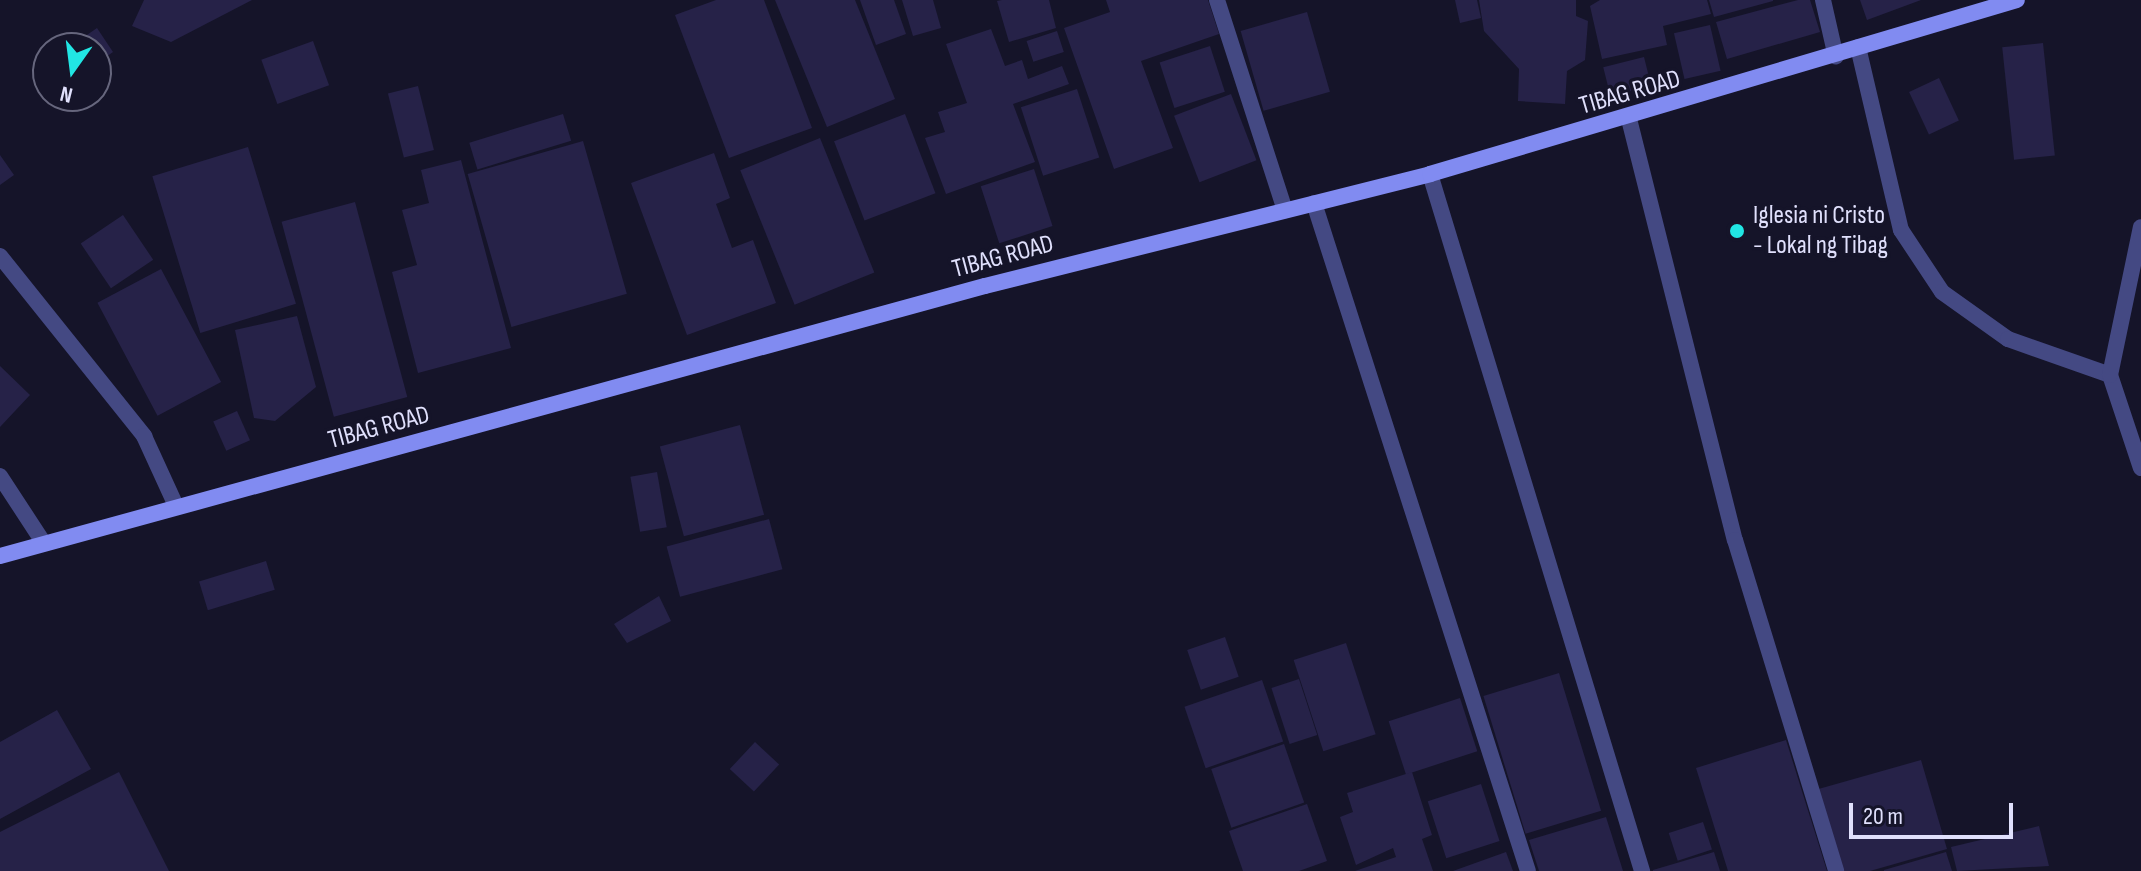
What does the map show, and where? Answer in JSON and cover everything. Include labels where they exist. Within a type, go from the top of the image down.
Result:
[{"type":"street","points":[[1217,0],[1285,210]]},
{"type":"street","points":[[1823,0],[1836,57]]},
{"type":"street","name":"TIBAG ROAD","points":[[0,556],[176,506],[1430,174],[1629,119],[2017,0]]},
{"type":"street","points":[[1858,47],[1901,230],[1942,292],[2008,339],[2110,375]]},
{"type":"street","points":[[1629,119],[1735,540],[1836,871]]},
{"type":"street","points":[[1430,174],[1642,871]]},
{"type":"street","points":[[1314,203],[1528,871]]},
{"type":"street","points":[[2141,227],[2110,375],[2141,468]]},
{"type":"street","points":[[0,256],[144,436],[176,506]]},
{"type":"street","points":[[0,476],[43,542]]},
{"type":"building","points":[[144,0],[252,0],[171,42],[132,26]]},
{"type":"building","points":[[716,0],[764,0],[812,128],[729,158],[675,15]]},
{"type":"building","points":[[775,0],[855,0],[895,99],[827,127]]},
{"type":"building","points":[[860,0],[894,0],[906,34],[876,45]]},
{"type":"building","points":[[902,0],[933,0],[941,28],[913,36]]},
{"type":"building","points":[[1049,0],[1056,28],[1009,42],[997,1]]},
{"type":"building","points":[[1106,0],[1208,0],[1219,34],[1141,61],[1173,148],[1114,169],[1064,28],[1110,12]]},
{"type":"building","points":[[1455,0],[1477,0],[1481,18],[1460,23]]},
{"type":"building","points":[[1479,0],[1576,0],[1576,16],[1588,21],[1585,60],[1567,71],[1565,104],[1518,101],[1519,69],[1484,31]]},
{"type":"building","points":[[1600,0],[1707,0],[1711,14],[1663,26],[1667,45],[1602,59],[1590,6]]},
{"type":"building","points":[[1709,0],[1773,0],[1773,1],[1714,17]]},
{"type":"building","points":[[1798,0],[1810,0],[1820,32],[1727,59],[1716,22]]},
{"type":"building","points":[[1860,0],[1921,0],[1867,20]]},
{"type":"building","points":[[1307,12],[1330,92],[1264,111],[1241,31]]},
{"type":"building","points":[[1710,25],[1721,71],[1685,79],[1674,33]]},
{"type":"building","points":[[991,29],[1005,66],[1022,60],[1028,79],[1062,66],[1069,84],[1013,104],[1035,162],[946,194],[925,138],[945,132],[938,112],[967,103],[946,44]]},
{"type":"building","points":[[1057,31],[1064,52],[1033,62],[1027,41]]},
{"type":"building","points":[[313,41],[329,85],[277,104],[261,60]]},
{"type":"building","points":[[2043,43],[2055,155],[2014,160],[2002,47]]},
{"type":"building","points":[[1210,46],[1225,92],[1174,108],[1160,62]]},
{"type":"building","points":[[1644,57],[1651,86],[1611,96],[1603,67]]},
{"type":"building","points":[[1939,78],[1959,121],[1929,135],[1909,92]]},
{"type":"building","points":[[418,86],[434,150],[404,158],[388,93]]},
{"type":"building","points":[[1077,89],[1099,157],[1043,176],[1021,107]]},
{"type":"building","points":[[1231,94],[1256,160],[1199,182],[1174,116]]},
{"type":"building","points":[[563,114],[571,141],[477,169],[469,143]]},
{"type":"building","points":[[905,114],[935,193],[865,221],[834,141]]},
{"type":"building","points":[[820,138],[874,272],[795,305],[740,170]]},
{"type":"building","points":[[583,141],[627,294],[511,327],[468,174]]},
{"type":"building","points":[[248,147],[296,304],[200,333],[152,176]]},
{"type":"building","points":[[714,153],[730,198],[716,204],[732,248],[753,240],[776,303],[687,335],[631,183]]},
{"type":"building","points":[[0,155],[14,175],[0,185]]},
{"type":"building","points":[[461,160],[511,348],[418,373],[392,272],[417,265],[402,210],[429,203],[421,170]]},
{"type":"building","points":[[1034,169],[1053,226],[999,243],[981,186]]},
{"type":"building","points":[[355,202],[407,397],[334,417],[282,222]]},
{"type":"building","points":[[123,215],[153,260],[111,288],[81,244]]},
{"type":"building","points":[[161,269],[221,382],[158,416],[97,303]]},
{"type":"building","points":[[297,316],[316,387],[275,421],[254,418],[235,330]]},
{"type":"building","points":[[0,366],[30,395],[0,427]]},
{"type":"building","points":[[237,411],[250,440],[226,451],[213,422]]},
{"type":"building","points":[[740,425],[764,515],[684,536],[660,446]]},
{"type":"building","points":[[657,472],[667,527],[640,532],[630,477]]},
{"type":"building","points":[[769,519],[782,569],[680,597],[667,546]]},
{"type":"building","points":[[266,561],[275,590],[208,610],[199,581]]},
{"type":"building","points":[[659,596],[671,621],[627,643],[614,624]]},
{"type":"building","points":[[1225,637],[1239,677],[1201,690],[1187,650]]},
{"type":"building","points":[[1346,643],[1376,734],[1323,751],[1294,660]]},
{"type":"building","points":[[1559,673],[1601,811],[1526,834],[1483,696]]},
{"type":"building","points":[[1299,679],[1317,735],[1290,744],[1271,688]]},
{"type":"building","points":[[1262,680],[1283,741],[1206,768],[1184,707]]},
{"type":"building","points":[[1460,698],[1477,751],[1406,774],[1389,721]]},
{"type":"building","points":[[57,710],[91,769],[0,819],[0,742]]},
{"type":"building","points":[[1786,740],[1827,871],[1728,871],[1696,768]]},
{"type":"building","points":[[755,742],[779,765],[754,792],[730,769]]},
{"type":"building","points":[[1284,744],[1304,803],[1231,828],[1211,769]]},
{"type":"building","points":[[1921,760],[1947,849],[1870,871],[1839,871],[1815,790]]},
{"type":"building","points":[[119,772],[169,871],[0,871],[0,832]]},
{"type":"building","points":[[1412,772],[1432,835],[1422,839],[1433,871],[1355,871],[1396,857],[1393,848],[1356,865],[1340,817],[1353,812],[1347,793]]},
{"type":"building","points":[[1481,784],[1500,841],[1446,858],[1428,801]]},
{"type":"building","points":[[1307,804],[1327,861],[1299,871],[1243,871],[1229,831]]},
{"type":"building","points":[[1606,817],[1623,871],[1539,871],[1529,840]]},
{"type":"building","points":[[1703,822],[1712,850],[1678,861],[1669,833]]},
{"type":"building","points":[[2039,826],[2049,866],[1957,871],[1951,847]]},
{"type":"building","points":[[1506,852],[1513,871],[1453,871]]},
{"type":"building","points":[[1714,852],[1720,871],[1653,871],[1653,870]]},
{"type":"building","points":[[1946,852],[1952,871],[1884,871],[1884,870]]},
{"type":"place","name":"Iglesia ni Cristo - Lokal ng Tibag","points":[[1737,231]]}]
